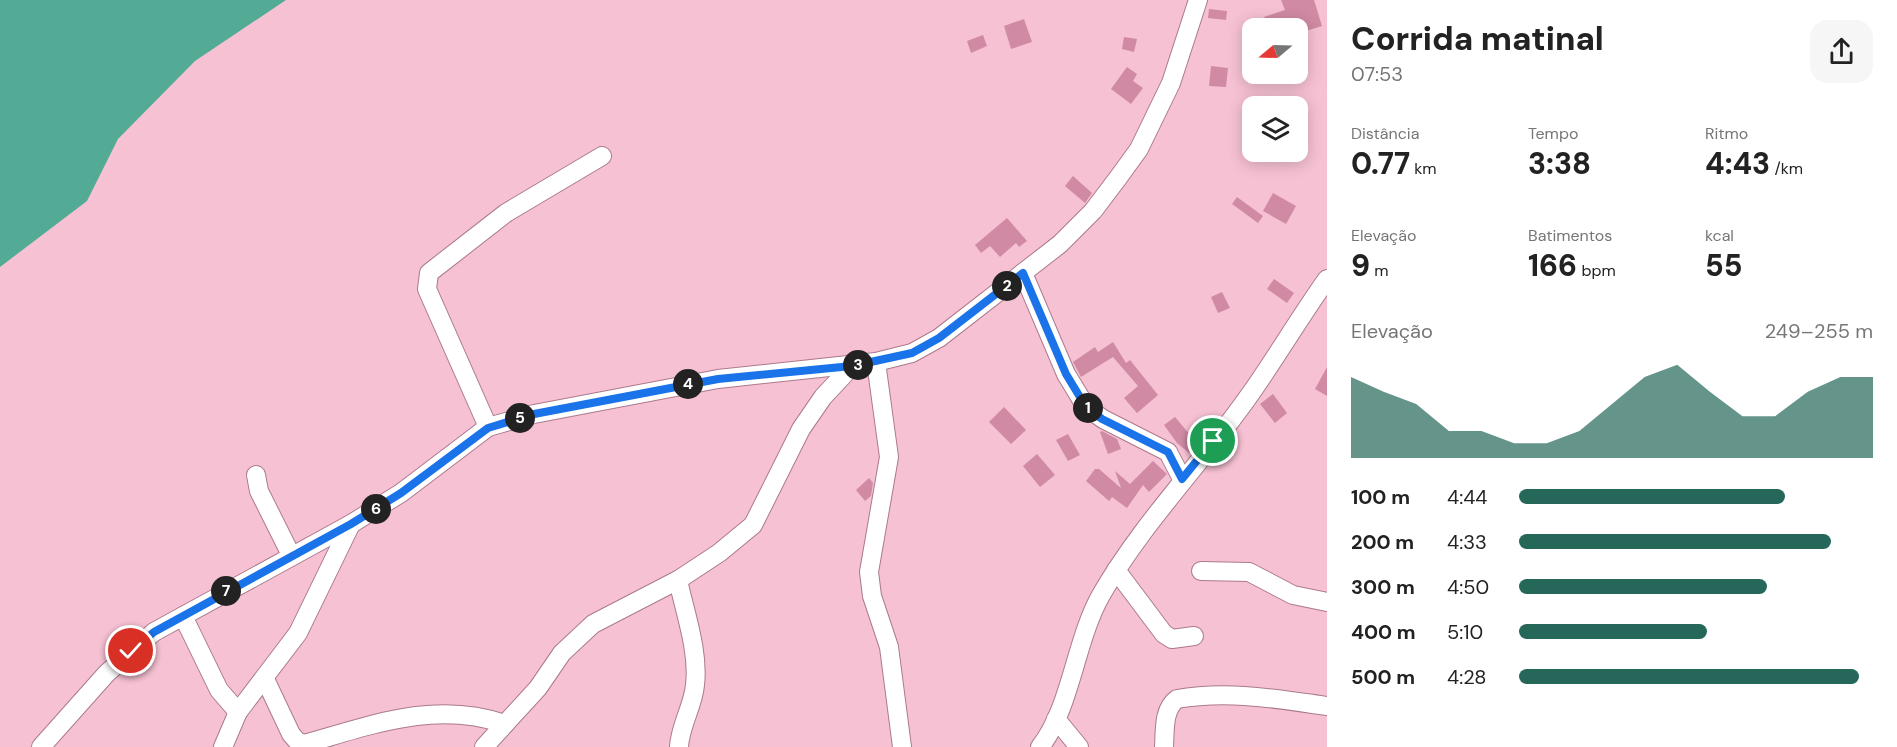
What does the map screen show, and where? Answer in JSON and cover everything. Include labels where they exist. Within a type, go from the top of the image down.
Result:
[{"type":"street","points":[[42,747],[78,704],[131,651],[154,632],[351,524],[401,493],[488,428],[534,414],[718,379],[876,362],[912,353],[939,338],[1060,244],[1093,211],[1138,149],[1171,83],[1198,0]]},
{"type":"street","points":[[488,428],[428,289],[429,273],[506,213],[602,156]]},
{"type":"street","points":[[1023,273],[1066,374],[1086,407],[1102,419],[1168,452],[1182,479]]},
{"type":"street","points":[[1040,747],[1056,719],[1088,624],[1116,570],[1182,479],[1251,393],[1327,279]]},
{"type":"street","points":[[876,362],[889,457],[869,572],[872,596],[889,647],[902,747]]},
{"type":"street","points":[[484,747],[538,688],[562,653],[593,624],[678,580],[719,553],[753,525],[801,429],[823,397],[852,366]]},
{"type":"street","points":[[256,475],[259,491],[291,555]]},
{"type":"street","points":[[223,747],[238,712],[298,633],[351,524]]},
{"type":"street","points":[[1116,570],[1164,634],[1172,639],[1194,636]]},
{"type":"street","points":[[1201,571],[1249,572],[1293,595],[1327,602]]},
{"type":"street","points":[[678,580],[694,653],[696,682],[693,703],[680,732],[679,747]]},
{"type":"street","points":[[183,616],[219,690],[238,712]]},
{"type":"street","points":[[265,679],[291,734],[304,744],[412,716],[460,713],[479,715],[505,724]]},
{"type":"street","points":[[1164,747],[1167,713],[1171,704],[1177,699],[1231,695],[1266,697],[1327,706]]},
{"type":"street","points":[[1056,719],[1079,747]]},
{"type":"shaded area","points":[[0,0],[286,0],[195,61],[118,139],[87,201],[0,267]]},
{"type":"building","points":[[1281,0],[1314,0],[1322,26],[1308,30],[1308,18],[1264,18],[1285,10]]},
{"type":"building","points":[[1209,9],[1227,11],[1226,20],[1208,18]]},
{"type":"building","points":[[1024,19],[1032,42],[1011,49],[1004,26]]},
{"type":"building","points":[[983,35],[987,46],[971,53],[967,41]]},
{"type":"building","points":[[1124,37],[1137,39],[1134,52],[1122,49]]},
{"type":"building","points":[[1211,66],[1228,68],[1226,87],[1209,86]]},
{"type":"building","points":[[1127,67],[1137,74],[1133,81],[1143,88],[1131,104],[1111,89]]},
{"type":"building","points":[[1073,176],[1092,193],[1085,203],[1065,186]]},
{"type":"building","points":[[1273,193],[1296,206],[1286,224],[1263,211]]},
{"type":"building","points":[[1237,197],[1263,216],[1258,223],[1232,204]]},
{"type":"building","points":[[1007,218],[1027,241],[1019,247],[1016,243],[1000,257],[990,246],[981,253],[975,245]]},
{"type":"building","points":[[1274,279],[1294,293],[1287,303],[1267,289]]},
{"type":"building","points":[[1222,292],[1230,308],[1218,313],[1211,297]]},
{"type":"building","points":[[1113,342],[1126,363],[1130,360],[1158,395],[1137,413],[1124,398],[1138,386],[1113,357],[1081,377],[1073,362],[1095,347],[1098,352]]},
{"type":"building","points":[[1327,367],[1327,396],[1315,389]]},
{"type":"building","points":[[1273,394],[1287,413],[1275,423],[1260,404]]},
{"type":"building","points":[[1004,407],[1026,430],[1011,444],[989,422]]},
{"type":"building","points":[[1175,417],[1197,443],[1189,453],[1177,443],[1164,425]]},
{"type":"building","points":[[1100,432],[1117,439],[1121,449],[1108,454]]},
{"type":"building","points":[[1068,434],[1080,455],[1068,461],[1056,440]]},
{"type":"building","points":[[1037,454],[1055,475],[1040,487],[1023,466]]},
{"type":"building","points":[[1153,461],[1167,474],[1149,492],[1143,485],[1127,508],[1112,497],[1109,501],[1086,481],[1095,469],[1099,469],[1121,488],[1115,471],[1130,484]]},
{"type":"building","points":[[869,478],[873,483],[871,496],[865,501],[856,490]]},
{"type":"route","points":[[131,651],[154,632],[351,524],[401,493],[488,428],[534,414],[718,379],[852,366],[912,353],[939,338],[1023,273],[1066,374],[1086,407],[1102,419],[1168,452],[1182,479],[1213,441]]}]
